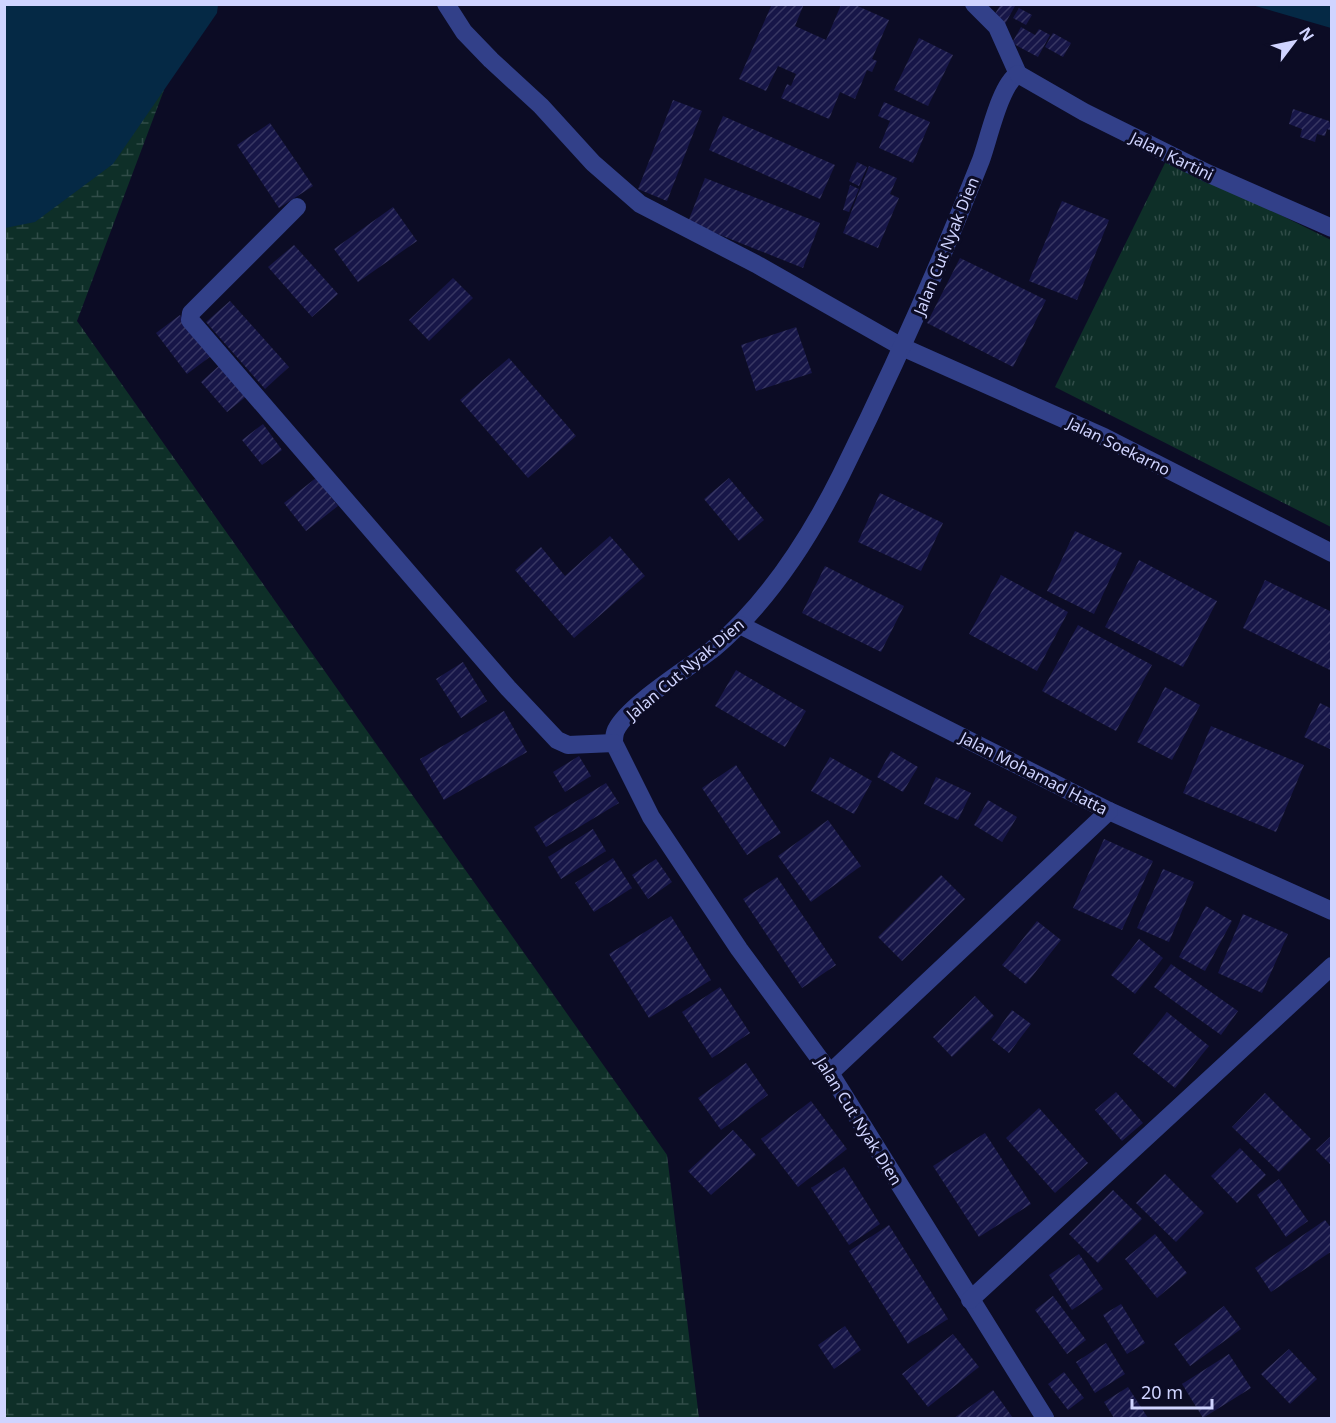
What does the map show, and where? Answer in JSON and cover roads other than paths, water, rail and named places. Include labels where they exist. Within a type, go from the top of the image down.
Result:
[{"type":"street","name":"Jalan Soekarno","points":[[446,4],[464,32],[542,106],[593,163],[628,196],[679,226],[756,264],[902,347],[1104,437],[1332,553]]},
{"type":"street","points":[[974,4],[997,27],[1018,74]]},
{"type":"street","name":"Jalan Cut Nyak Dien","points":[[1018,74],[1007,84],[959,216],[902,347],[840,477],[785,569],[761,603],[740,625],[626,715],[615,731],[614,743],[651,817],[740,950],[830,1073],[1045,1419]]},
{"type":"street","name":"Jalan Kartini","points":[[1018,74],[1084,112],[1207,173],[1332,228]]},
{"type":"street","points":[[297,207],[190,313],[190,321],[508,688],[557,740],[568,745],[614,743]]},
{"type":"street","name":"Jalan Mohamad Hatta","points":[[740,625],[1109,811],[1332,911]]},
{"type":"street","points":[[830,1073],[1109,811]]},
{"type":"street","points":[[970,1300],[1332,966]]},
{"type":"water","points":[[4,5],[218,5],[217,13],[113,164],[35,222],[5,228]]},
{"type":"water","points":[[1252,5],[1331,5],[1331,28]]}]
